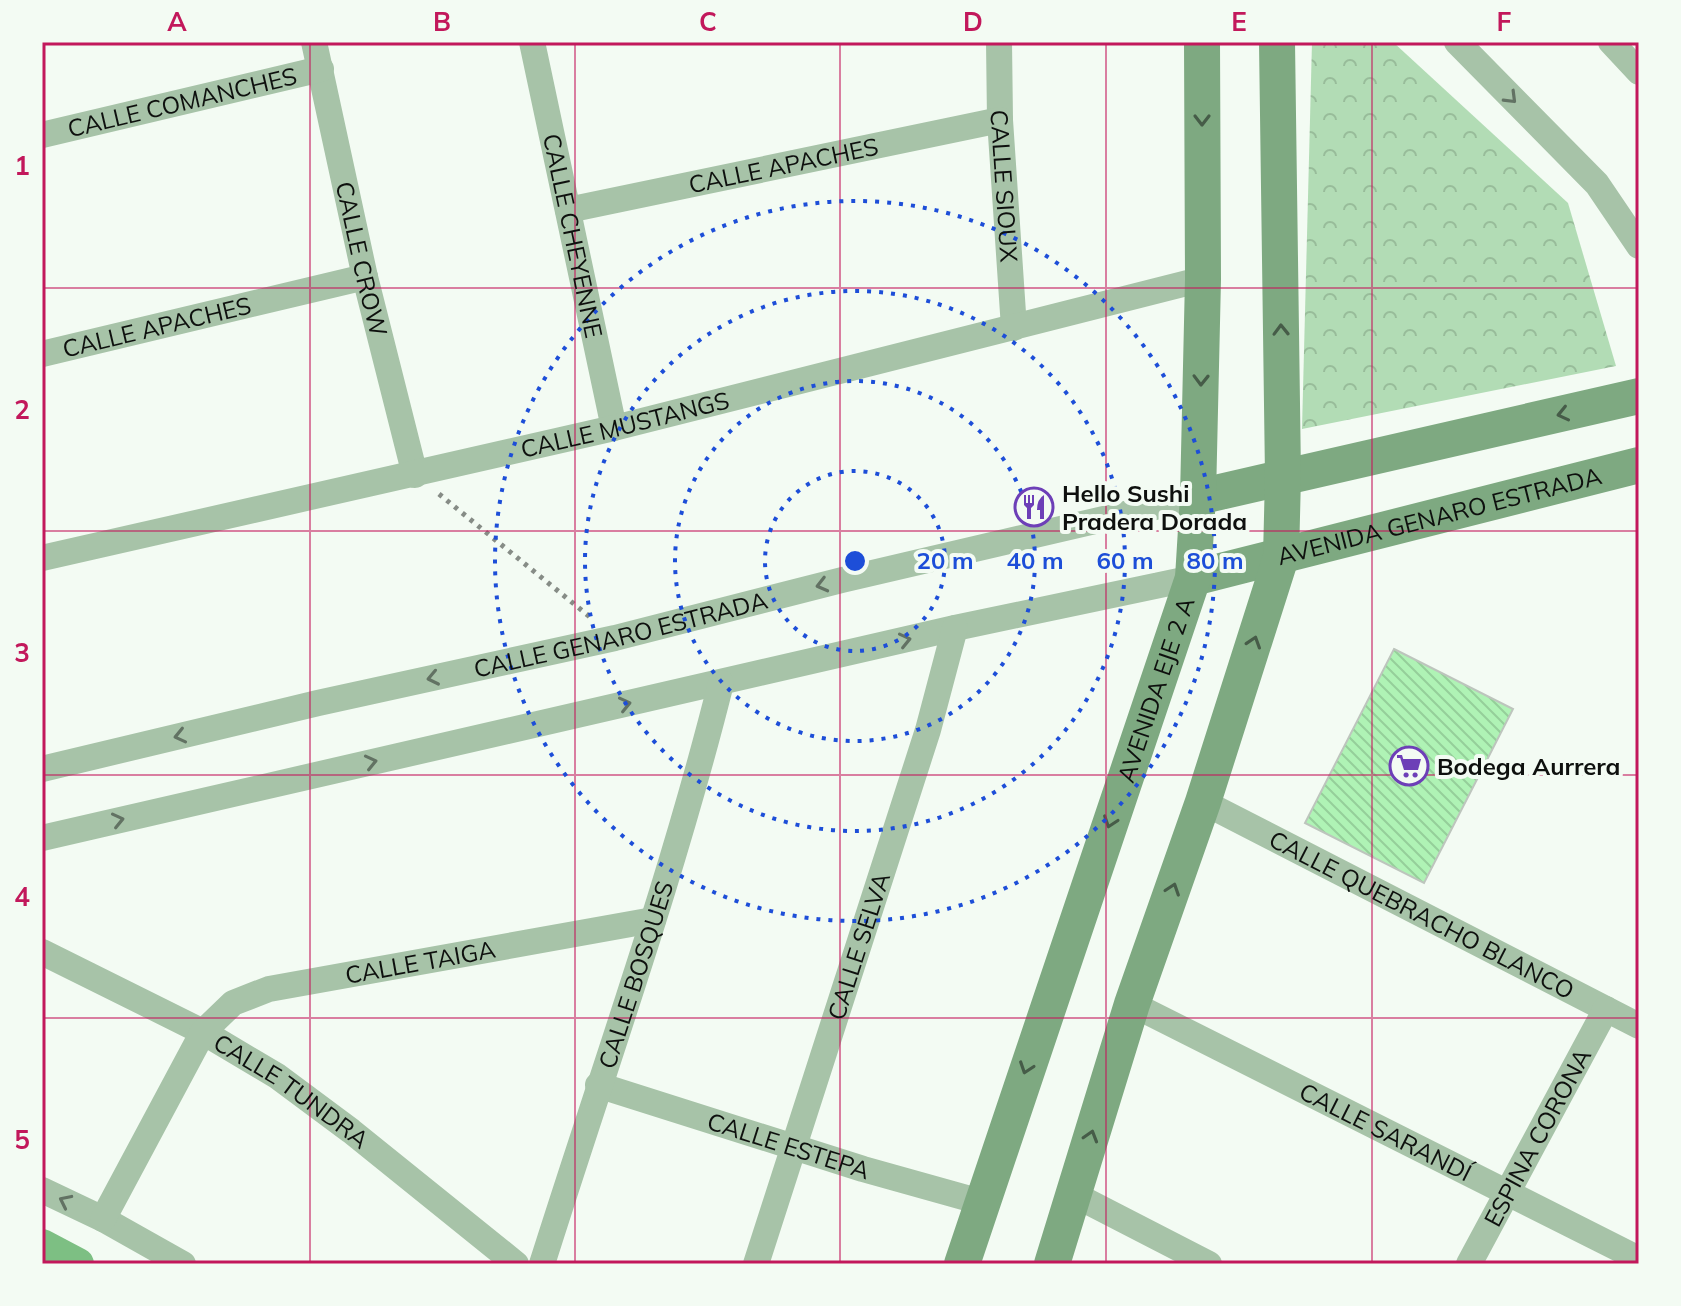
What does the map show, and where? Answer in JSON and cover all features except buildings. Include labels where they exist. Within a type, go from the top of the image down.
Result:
[{"type":"street","name":"CALLE CROW","points":[[314,42],[365,277],[415,475]]},
{"type":"street","name":"CALLE CHEYENNE","points":[[532,42],[614,428]]},
{"type":"street","name":"CALLE SIOUX","points":[[999,42],[1000,120],[1014,328]]},
{"type":"street","name":"AVENIDA EJE 2 A","points":[[962,1264],[1193,578],[1203,279],[1202,42]]},
{"type":"street","points":[[1052,1264],[1132,1004],[1203,802],[1281,557],[1283,476],[1277,42]]},
{"type":"street","points":[[1457,42],[1597,184],[1639,246]]},
{"type":"street","points":[[1611,42],[1639,72]]},
{"type":"street","name":"CALLE COMANCHES","points":[[42,135],[321,69]]},
{"type":"street","name":"CALLE APACHES","points":[[568,210],[1000,120]]},
{"type":"street","name":"CALLE APACHES","points":[[42,354],[365,277]]},
{"type":"street","name":"CALLE MUSTANGS","points":[[42,558],[614,428],[1203,279]]},
{"type":"street","points":[[1198,497],[1639,396]]},
{"type":"street","name":"AVENIDA GENARO ESTRADA","points":[[1193,578],[1639,465]]},
{"type":"street","name":"CALLE GENARO ESTRADA","points":[[42,769],[333,700],[615,638],[842,580],[1198,497]]},
{"type":"street","points":[[42,838],[955,628],[1193,578]]},
{"type":"street","name":"CALLE SELVA","points":[[756,1264],[928,730],[955,628]]},
{"type":"street","name":"CALLE BOSQUES","points":[[542,1264],[653,920],[701,763],[721,683]]},
{"type":"street","name":"CALLE QUEBRACHO BLANCO","points":[[1203,802],[1639,1026]]},
{"type":"street","name":"CALLE TAIGA","points":[[103,1219],[203,1032],[233,1003],[260,992],[310,980],[653,920]]},
{"type":"street","name":"CALLE TUNDRA","points":[[42,952],[203,1032],[277,1076],[516,1264]]},
{"type":"street","name":"CALLE SARANDÍ","points":[[1132,1004],[1639,1259]]},
{"type":"street","name":"ESPINA CORONA","points":[[1469,1264],[1606,1009]]},
{"type":"street","name":"CALLE ESTEPA","points":[[598,1085],[863,1169],[981,1202]]},
{"type":"street","points":[[42,1190],[103,1219],[183,1264]]},
{"type":"street","points":[[1073,1194],[1209,1264]]},
{"type":"path","points":[[415,475],[615,638]]},
{"type":"green space","points":[[1312,42],[1393,42],[1568,203],[1616,366],[1302,429]]},
{"type":"waterway","points":[[42,1245],[78,1264]]},
{"type":"place","name":"Hello Sushi Pradera Dorada","points":[[1034,507]]},
{"type":"place","name":"Bodega Aurrera","points":[[1409,766]]}]
